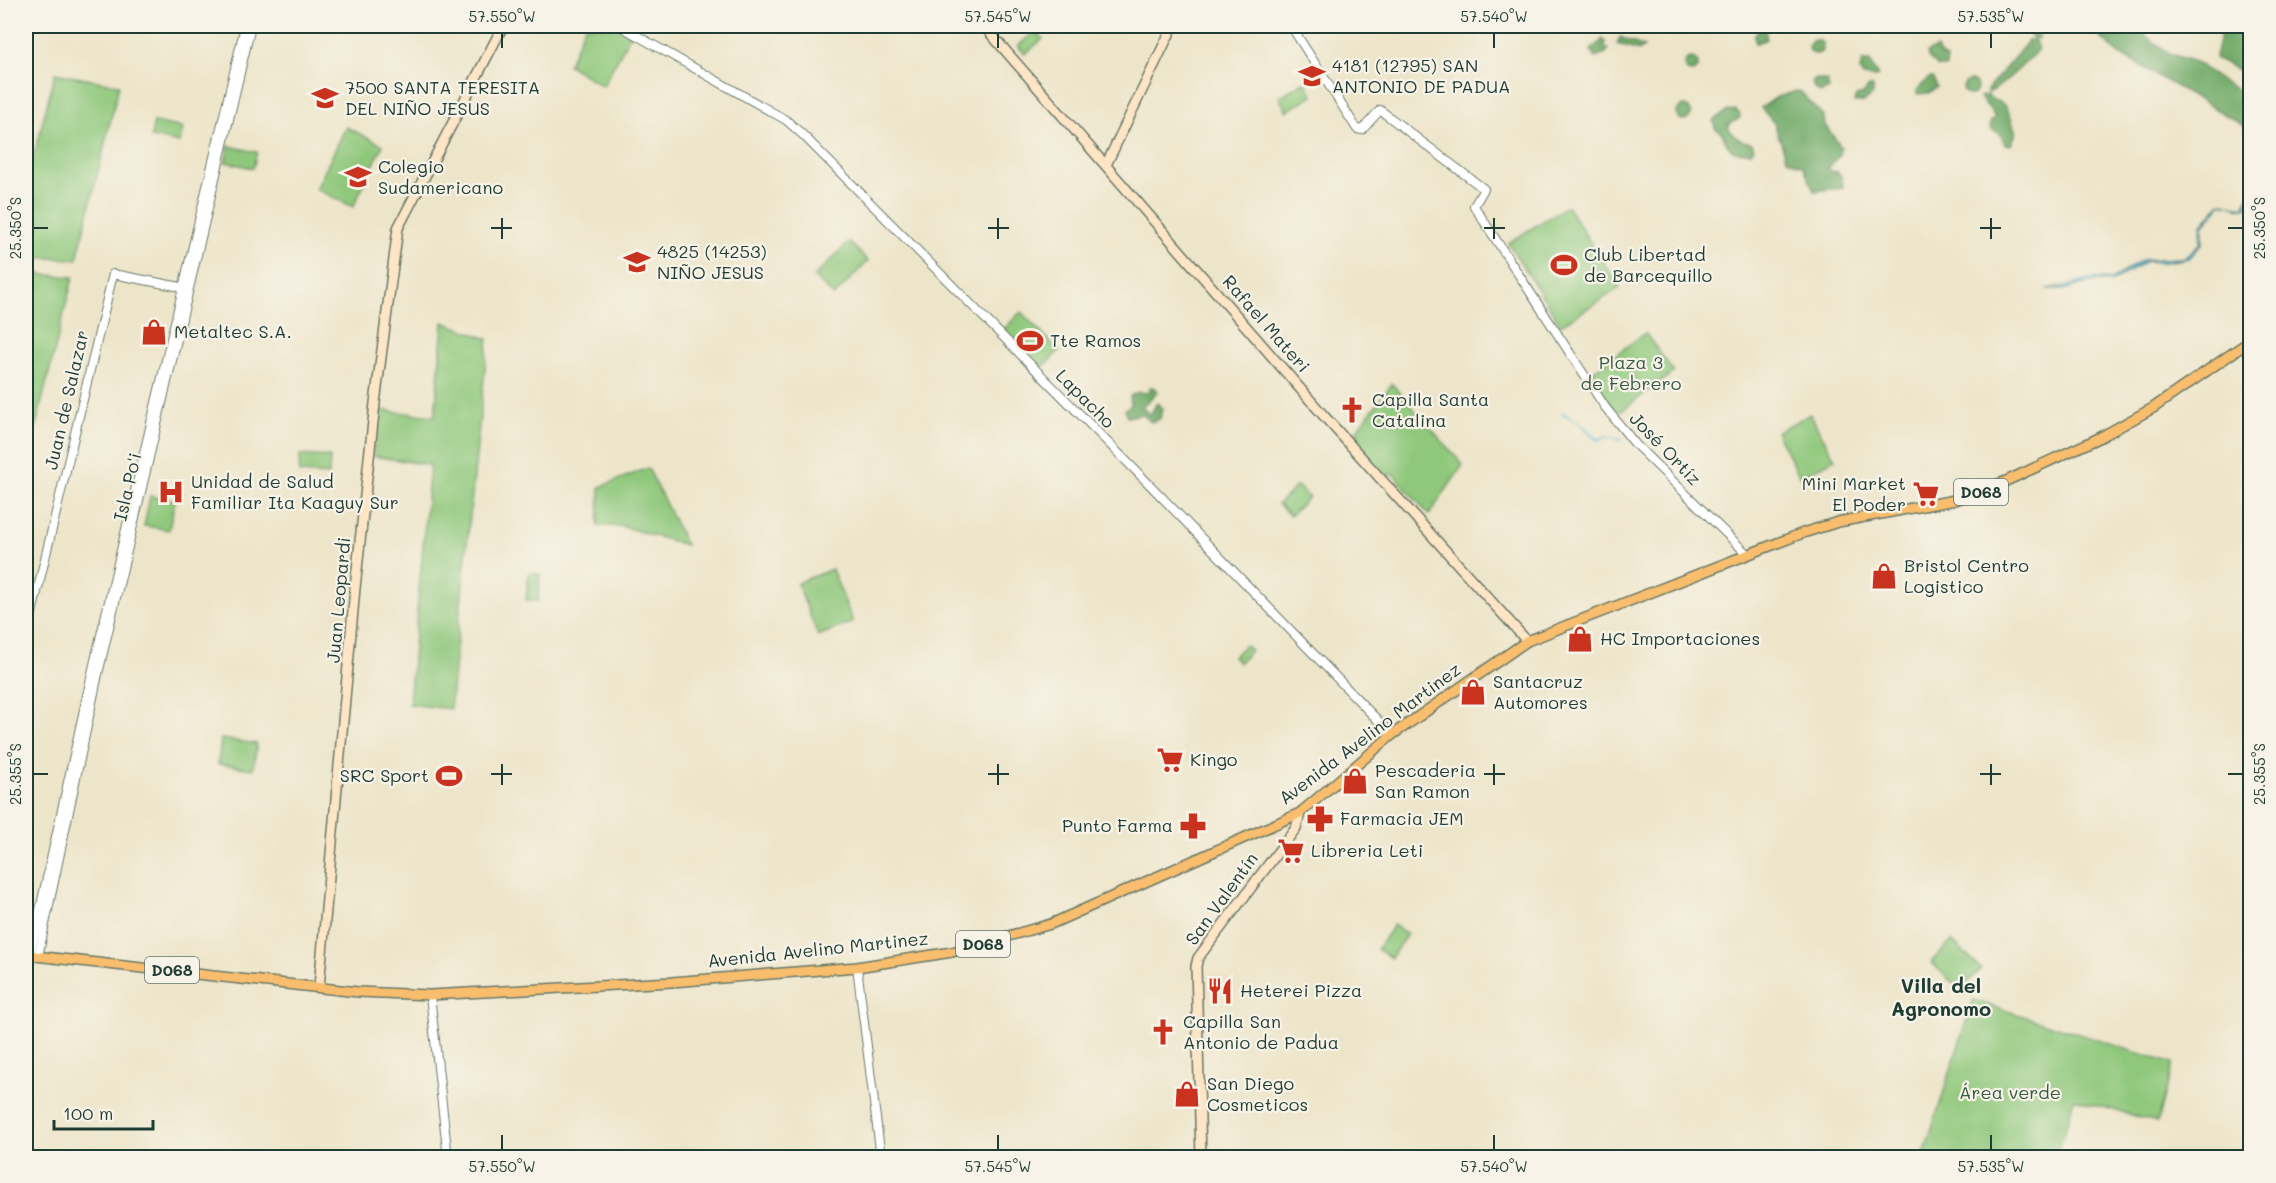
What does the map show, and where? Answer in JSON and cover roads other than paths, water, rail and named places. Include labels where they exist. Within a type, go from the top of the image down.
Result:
[{"type":"main road","name":"Juan Leopardi","points":[[319,987],[355,588],[375,403],[398,228],[503,26]]},
{"type":"main road","name":"Rafael Materi","points":[[984,26],[1463,574],[1527,641]]},
{"type":"main road","points":[[1106,165],[1173,26]]},
{"type":"main road","name":"Avenida Avelino Martinez","points":[[319,987],[358,992],[430,995],[672,982],[857,967],[952,952],[1051,924],[1300,813],[1392,735],[1527,641],[1747,554],[1838,522],[1955,500],[2004,482],[2099,438],[2153,408],[2250,340]]},
{"type":"main road","name":"San Valentín","points":[[1201,1158],[1196,966],[1205,949],[1296,828],[1300,813]]},
{"type":"main road","name":"D068","points":[[31,956],[319,987]]},
{"type":"street","name":"Isla Po'i","points":[[186,288],[245,26]]},
{"type":"street","name":"Isla Po'i","points":[[31,956],[92,673],[251,26]]},
{"type":"street","name":"Lapacho","points":[[620,26],[786,120],[803,135],[1152,486],[1392,735]]},
{"type":"street","name":"José Ortíz","points":[[1291,26],[1359,130],[1380,110],[1484,189],[1474,206],[1543,316],[1612,415],[1636,445],[1747,554]]},
{"type":"street","name":"Juan de Salazar","points":[[26,638],[113,274],[186,288]]},
{"type":"street","points":[[857,967],[880,1158]]},
{"type":"street","points":[[430,995],[448,1158]]},
{"type":"water","points":[[2220,203],[2223,204],[2203,226],[2202,244],[2188,258],[2165,262],[2146,261],[2112,282],[2094,281],[2068,289],[2046,289],[2072,285],[2092,278],[2111,280],[2142,260],[2183,258],[2200,244],[2202,225]]},
{"type":"waterway","points":[[1562,413],[1580,423],[1598,440],[1607,436],[1622,440]]},
{"type":"place","name":"4181 (12795) SAN ANTONIO DE PADUA","points":[[1312,76]]},
{"type":"place","name":"7500 SANTA TERESITA DEL NIÑO JESUS","points":[[325,98]]},
{"type":"place","name":"Colegio Sudamericano","points":[[358,177]]},
{"type":"place","name":"4825 (14253) NIÑO JESUS","points":[[637,262]]},
{"type":"place","name":"Club Libertad de Barcequillo","points":[[1564,265]]},
{"type":"place","name":"Metaltec S.A.","points":[[154,332]]},
{"type":"place","name":"Tte Ramos","points":[[1030,341]]},
{"type":"place","name":"Capilla Santa Catalina","points":[[1352,410]]},
{"type":"place","name":"Unidad de Salud Familiar Ita Kaaguy Sur","points":[[171,492]]},
{"type":"place","name":"Mini Market El Poder","points":[[1926,494]]},
{"type":"place","name":"Bristol Centro Logistico","points":[[1884,576]]},
{"type":"place","name":"HC Importaciones","points":[[1580,639]]},
{"type":"place","name":"Santacruz Automores","points":[[1473,692]]},
{"type":"place","name":"Kingo","points":[[1170,760]]},
{"type":"place","name":"SRC Sport","points":[[449,776]]},
{"type":"place","name":"Pescaderia San Ramon","points":[[1355,781]]},
{"type":"place","name":"Farmacia JEM","points":[[1320,819]]},
{"type":"place","name":"Punto Farma","points":[[1193,826]]},
{"type":"place","name":"Libreria Leti","points":[[1291,851]]},
{"type":"place","name":"Heterei Pizza","points":[[1220,991]]},
{"type":"place","name":"Capilla San Antonio de Padua","points":[[1163,1032]]},
{"type":"place","name":"San Diego Cosmeticos","points":[[1187,1094]]},
{"type":"district","name":"Villa del Agronomo","points":[[1941,998]]},
{"type":"park label","name":"Plaza 3 de Febrero","points":[[1631,373]]},
{"type":"park label","name":"Área verde","points":[[2010,1093]]}]
